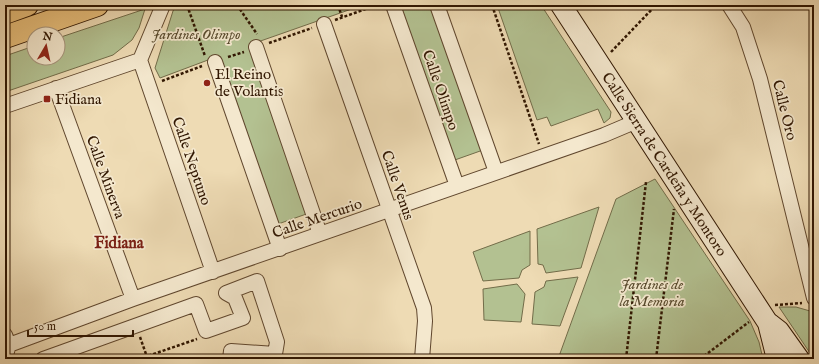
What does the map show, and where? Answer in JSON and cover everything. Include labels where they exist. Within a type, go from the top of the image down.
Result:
[{"type":"main road","points":[[5,13],[27,5]]},
{"type":"main road","points":[[5,37],[97,5]]},
{"type":"main road","name":"Calle Sierra de Cardeña y Montoro","points":[[561,5],[765,318],[780,331],[799,359]]},
{"type":"main road","name":"Calle Sierra de Cardeña y Montoro","points":[[765,318],[777,359]]},
{"type":"street","points":[[5,106],[140,60],[163,5]]},
{"type":"street","name":"Calle Olimpo","points":[[393,5],[457,186]]},
{"type":"street","name":"Calle Olimpo","points":[[437,5],[496,172]]},
{"type":"street","name":"Calle Oro","points":[[729,5],[743,27],[760,79],[810,301]]},
{"type":"street","name":"Calle Venus","points":[[324,24],[388,210],[424,308],[425,321],[422,359]]},
{"type":"street","points":[[260,46],[320,234]]},
{"type":"street","name":"Calle Neptuno","points":[[140,60],[213,272]]},
{"type":"street","points":[[212,63],[280,249]]},
{"type":"street","name":"Calle Minerva","points":[[56,88],[133,299]]},
{"type":"street","name":"Calle Mercurio","points":[[6,346],[133,299],[604,135],[637,121]]},
{"type":"street","points":[[43,359],[196,304],[206,331],[242,318],[235,298],[226,293],[257,281],[277,342],[275,354],[231,351],[239,359]]},
{"type":"path","points":[[187,5],[212,63]]},
{"type":"path","points":[[237,5],[260,46]]},
{"type":"path","points":[[338,5],[342,17]]},
{"type":"path","points":[[157,82],[377,5]]},
{"type":"path","points":[[492,5],[543,156]]},
{"type":"path","points":[[597,60],[609,54],[656,5]]},
{"type":"path","points":[[626,359],[646,182]]},
{"type":"path","points":[[656,359],[674,206]]},
{"type":"path","points":[[700,359],[765,318],[777,304],[810,301]]},
{"type":"path","points":[[139,359],[205,337]]},
{"type":"green space","name":"Jardines Olimpo","points":[[176,5],[363,5],[252,44],[312,212],[278,224],[216,57],[160,78],[155,68]]},
{"type":"green space","points":[[398,5],[434,5],[483,150],[452,161]]},
{"type":"green space","points":[[497,5],[541,5],[611,112],[610,118],[604,123],[598,109],[551,126],[547,117],[537,120]]},
{"type":"green space","points":[[145,9],[139,28],[132,40],[113,55],[5,92],[5,56],[26,49],[26,66],[66,66],[66,35]]},
{"type":"green space","name":"Jardines de la Memoria","points":[[655,179],[750,321],[759,342],[763,359],[558,359],[616,199]]},
{"type":"green space","points":[[599,207],[581,268],[546,273],[543,265],[538,264],[537,229]]},
{"type":"green space","points":[[530,231],[530,265],[522,270],[519,278],[483,281],[473,252]]},
{"type":"green space","points":[[578,277],[560,326],[532,324],[535,292],[544,287],[546,281]]},
{"type":"green space","points":[[517,284],[525,294],[521,322],[484,320],[483,289]]},
{"type":"green space","points":[[779,307],[796,307],[810,311],[814,325],[814,359]]},
{"type":"place","name":"El Reino de Volantis","points":[[207,83]]},
{"type":"place","name":"Fidiana","points":[[47,99]]},
{"type":"district","name":"Fidiana","points":[[119,242]]}]
